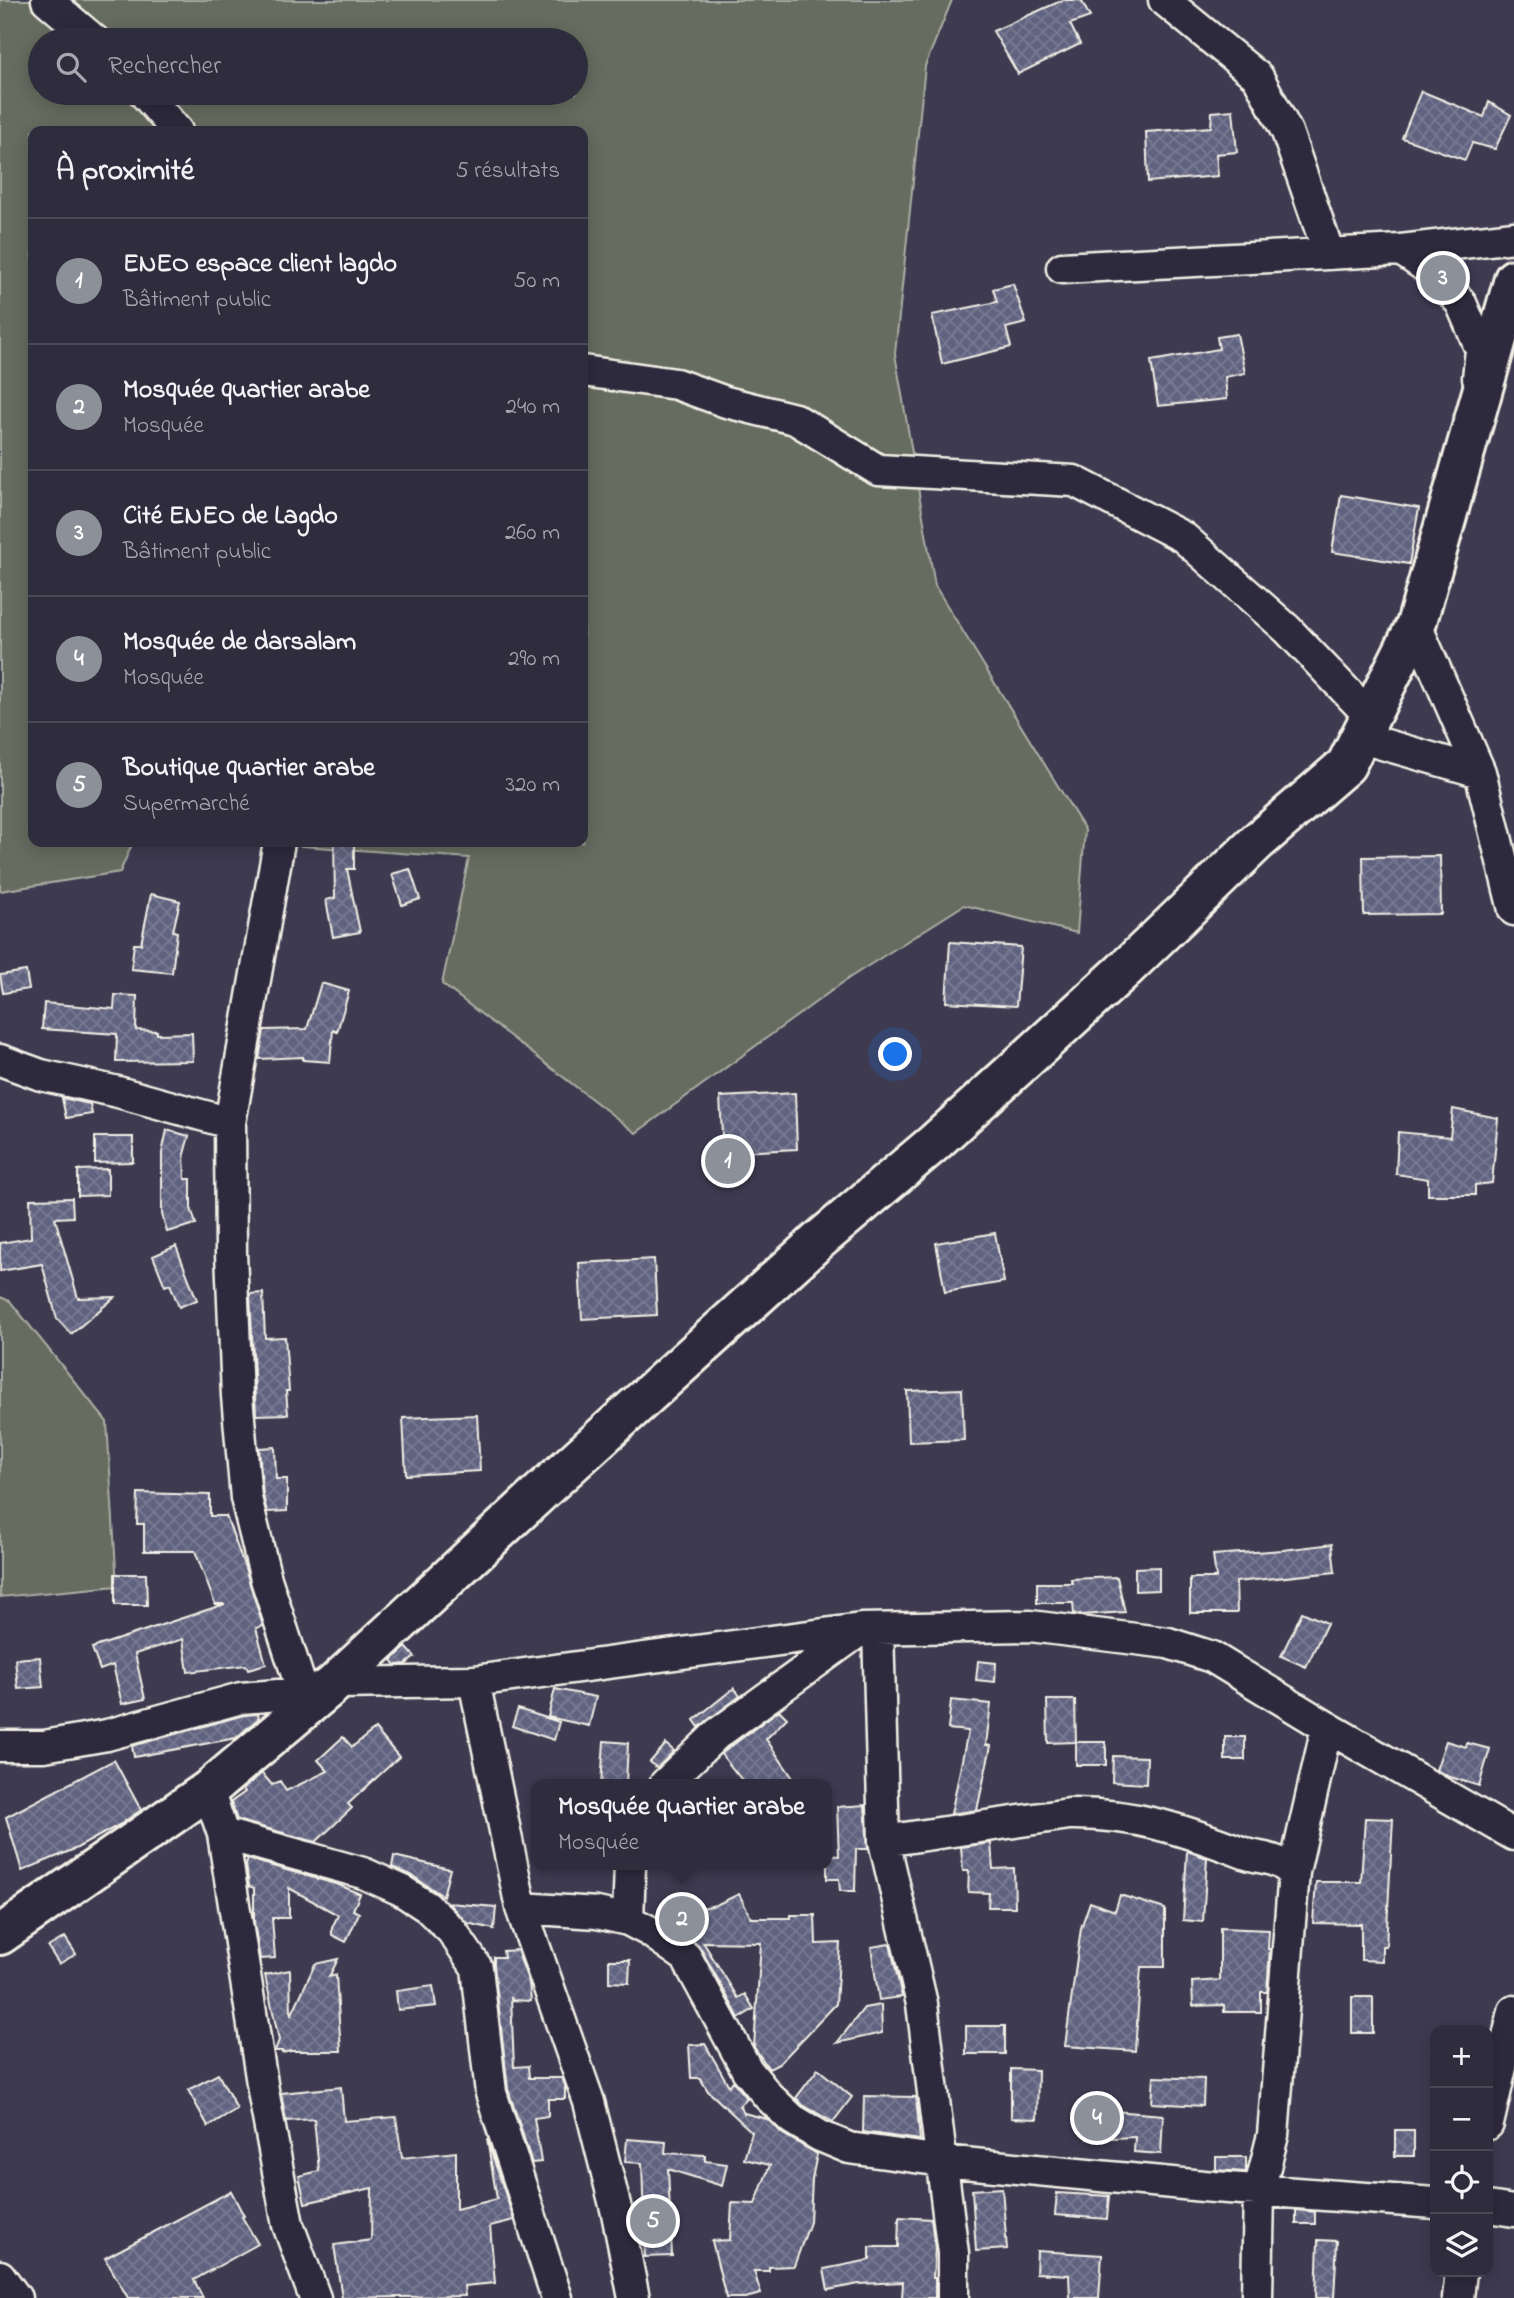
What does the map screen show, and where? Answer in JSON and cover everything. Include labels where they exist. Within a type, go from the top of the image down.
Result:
[{"type":"street","points":[[47,0],[80,28]]},
{"type":"street","points":[[1164,0],[1258,77],[1287,132],[1329,254]]},
{"type":"street","points":[[154,105],[173,126]]},
{"type":"street","points":[[1062,268],[1401,250],[1514,237]]},
{"type":"street","points":[[1401,250],[1436,273],[1461,303],[1481,350],[1469,440]]},
{"type":"street","points":[[1358,737],[1416,625],[1514,279]]},
{"type":"street","points":[[0,1935],[208,1790],[817,1242],[934,1143],[1122,972],[1258,841],[1346,765],[1358,737],[1367,713],[1287,629],[1183,537],[1074,481],[878,470],[795,419],[726,402],[676,384],[588,372]]},
{"type":"street","points":[[1416,625],[1480,772],[1514,910]]},
{"type":"street","points":[[1358,737],[1480,772]]},
{"type":"street","points":[[278,847],[230,1123],[237,1396],[246,1498],[267,1579],[319,1688]]},
{"type":"street","points":[[0,1060],[41,1075],[118,1092],[230,1123]]},
{"type":"street","points":[[0,1746],[44,1746],[107,1735],[241,1698],[319,1688],[474,1681],[870,1629],[1030,1626],[1168,1643],[1212,1657],[1514,1835]]},
{"type":"street","points":[[669,1779],[718,1734],[870,1629]]},
{"type":"street","points":[[870,1629],[884,1841],[922,2004],[953,2253],[953,2298]]},
{"type":"street","points":[[474,1681],[522,1908],[589,2102],[617,2213],[634,2298]]},
{"type":"street","points":[[1256,2298],[1259,2191],[1273,2135],[1294,1872],[1327,1727]]},
{"type":"street","points":[[208,1790],[223,1834],[264,2096],[288,2225],[315,2298]]},
{"type":"street","points":[[884,1841],[1069,1814],[1126,1816],[1209,1838],[1247,1854],[1275,1861],[1294,1872]]},
{"type":"street","points":[[223,1834],[363,1873],[428,1906],[452,1931],[477,1968],[491,2093],[557,2298]]},
{"type":"street","points":[[628,1920],[630,1870]]},
{"type":"street","points":[[522,1908],[597,1913],[628,1920],[686,1957],[747,2070],[768,2096],[792,2119],[820,2136],[849,2148],[943,2161],[1259,2191],[1430,2203]]},
{"type":"street","points":[[1493,2102],[1514,2011]]},
{"type":"street","points":[[1493,2208],[1514,2211]]},
{"type":"street","points":[[0,2276],[16,2298]]},
{"type":"street","points":[[1458,2298],[1460,2277]]},
{"type":"green space","points":[[0,0],[952,0],[925,66],[895,354],[935,586],[1085,830],[1077,933],[964,905],[849,978],[636,1133],[442,984],[469,858],[317,847],[588,847],[588,126],[28,126],[28,847],[131,847],[120,872],[0,891]]},
{"type":"green space","points":[[0,1297],[10,1301],[107,1422],[117,1586],[0,1597]]},
{"type":"building","points":[[1063,0],[1081,0],[1090,17],[1070,24],[1080,44],[1018,74],[993,31]]},
{"type":"building","points":[[1421,91],[1484,117],[1489,102],[1511,115],[1495,149],[1472,143],[1465,160],[1402,138]]},
{"type":"building","points":[[1233,110],[1237,152],[1216,154],[1218,176],[1148,182],[1146,132],[1211,127],[1212,112]]},
{"type":"building","points":[[1013,284],[1026,323],[1006,328],[1011,347],[942,364],[932,315],[997,302],[993,289]]},
{"type":"building","points":[[1237,334],[1245,373],[1225,377],[1227,399],[1158,406],[1151,361],[1219,349],[1217,337]]},
{"type":"building","points":[[1341,495],[1419,508],[1409,564],[1332,552]]},
{"type":"building","points":[[334,847],[354,847],[354,869],[347,869],[360,932],[333,937],[326,900],[335,898]]},
{"type":"building","points":[[1440,856],[1441,914],[1364,915],[1363,857]]},
{"type":"building","points":[[410,869],[420,899],[402,905],[392,874]]},
{"type":"building","points":[[151,894],[180,901],[173,931],[177,932],[172,973],[131,969],[134,944],[141,944]]},
{"type":"building","points":[[950,942],[1021,947],[1016,1006],[946,1002]]},
{"type":"building","points":[[26,971],[29,989],[3,993],[0,975]]},
{"type":"building","points":[[321,983],[349,991],[337,1032],[333,1030],[330,1062],[303,1060],[303,1057],[259,1059],[264,1030],[307,1029]]},
{"type":"building","points":[[115,995],[137,996],[136,1030],[157,1031],[157,1034],[192,1033],[193,1061],[116,1062],[117,1034],[42,1029],[44,1003],[114,1009]]},
{"type":"building","points":[[795,1093],[797,1149],[723,1153],[720,1097]]},
{"type":"building","points":[[62,1098],[90,1104],[92,1114],[66,1118]]},
{"type":"building","points":[[1453,1109],[1498,1118],[1492,1183],[1475,1185],[1475,1195],[1428,1195],[1428,1179],[1396,1174],[1398,1132],[1450,1137]]},
{"type":"building","points":[[167,1130],[189,1136],[184,1154],[185,1179],[191,1179],[191,1208],[196,1224],[167,1232],[162,1214],[162,1153]]},
{"type":"building","points":[[95,1137],[133,1137],[133,1162],[95,1163]]},
{"type":"building","points":[[108,1169],[108,1195],[78,1196],[78,1170]]},
{"type":"building","points":[[72,1198],[73,1217],[55,1218],[78,1298],[115,1297],[71,1334],[57,1319],[42,1264],[0,1271],[0,1243],[31,1238],[30,1199]]},
{"type":"building","points":[[995,1233],[1004,1282],[945,1292],[936,1243]]},
{"type":"building","points":[[176,1246],[197,1300],[179,1307],[170,1284],[165,1286],[153,1256]]},
{"type":"building","points":[[654,1259],[657,1315],[582,1319],[579,1263]]},
{"type":"building","points":[[263,1293],[265,1338],[285,1337],[288,1414],[256,1415],[250,1294]]},
{"type":"building","points":[[962,1389],[964,1440],[909,1442],[907,1391]]},
{"type":"building","points":[[477,1415],[480,1471],[406,1475],[403,1418]]},
{"type":"building","points":[[275,1447],[276,1479],[287,1479],[287,1511],[267,1512],[259,1448]]},
{"type":"building","points":[[138,1493],[210,1495],[210,1516],[226,1516],[263,1626],[256,1628],[266,1664],[248,1669],[246,1665],[188,1672],[183,1639],[135,1654],[145,1699],[122,1704],[113,1665],[100,1670],[92,1648],[225,1604],[215,1604],[195,1551],[144,1551],[144,1524],[137,1524]]},
{"type":"building","points":[[1332,1544],[1335,1572],[1236,1582],[1237,1613],[1190,1613],[1190,1578],[1216,1578],[1213,1555]]},
{"type":"building","points":[[1159,1567],[1159,1590],[1135,1591],[1135,1568]]},
{"type":"building","points":[[115,1574],[146,1574],[147,1605],[115,1605]]},
{"type":"building","points":[[1117,1577],[1125,1612],[1082,1615],[1074,1614],[1073,1603],[1037,1603],[1037,1583],[1072,1583],[1071,1579]]},
{"type":"building","points":[[1302,1612],[1327,1623],[1306,1667],[1281,1656]]},
{"type":"building","points":[[406,1647],[415,1657],[406,1664],[396,1665],[392,1660]]},
{"type":"building","points":[[40,1657],[43,1687],[18,1689],[15,1659]]},
{"type":"building","points":[[978,1661],[996,1663],[995,1682],[976,1680]]},
{"type":"building","points":[[734,1688],[740,1696],[699,1727],[694,1720]]},
{"type":"building","points":[[555,1689],[596,1697],[589,1726],[548,1717]]},
{"type":"building","points":[[951,1700],[991,1704],[986,1745],[991,1746],[977,1810],[951,1814],[968,1731],[948,1729]]},
{"type":"building","points":[[1047,1700],[1075,1700],[1076,1742],[1048,1743]]},
{"type":"building","points":[[518,1709],[559,1722],[554,1740],[512,1726]]},
{"type":"building","points":[[779,1710],[787,1718],[766,1739],[794,1779],[741,1779],[721,1754]]},
{"type":"building","points":[[258,1714],[259,1718],[236,1738],[134,1757],[132,1746],[244,1715]]},
{"type":"building","points":[[375,1729],[399,1757],[348,1804],[352,1808],[316,1842],[237,1820],[231,1802],[245,1792],[243,1789],[262,1773],[272,1785],[280,1781],[286,1791],[328,1771],[318,1760],[343,1737],[352,1747]]},
{"type":"building","points":[[1225,1737],[1245,1737],[1245,1760],[1225,1760]]},
{"type":"building","points":[[604,1741],[628,1743],[626,1779],[601,1779]]},
{"type":"building","points":[[1446,1741],[1466,1747],[1467,1743],[1490,1749],[1479,1786],[1436,1770]]},
{"type":"building","points":[[1076,1742],[1106,1742],[1106,1765],[1076,1765]]},
{"type":"building","points":[[666,1744],[674,1751],[657,1768],[650,1762]]},
{"type":"building","points":[[1113,1756],[1147,1757],[1146,1784],[1112,1782]]},
{"type":"building","points":[[114,1760],[141,1810],[77,1848],[22,1871],[6,1817]]},
{"type":"building","points":[[865,1805],[868,1849],[856,1849],[855,1891],[840,1891],[839,1879],[827,1879],[827,1870],[832,1870],[832,1855],[839,1856],[837,1807]]},
{"type":"building","points":[[1365,1818],[1393,1819],[1386,1946],[1382,1946],[1382,1961],[1361,1960],[1361,1924],[1313,1923],[1316,1882],[1361,1882]]},
{"type":"building","points":[[991,1843],[993,1869],[1014,1868],[1015,1907],[988,1907],[989,1893],[968,1892],[969,1871],[963,1871],[961,1847]]},
{"type":"building","points":[[1187,1851],[1207,1858],[1203,1922],[1183,1920]]},
{"type":"building","points":[[394,1856],[450,1869],[443,1896],[411,1875],[392,1867]]},
{"type":"building","points":[[248,1859],[339,1885],[360,1894],[353,1910],[359,1913],[346,1942],[332,1935],[338,1915],[289,1888],[289,1918],[272,1918],[275,1958],[260,1959],[254,1922],[254,1888],[249,1886],[246,1865]]},
{"type":"building","points":[[739,1894],[751,1918],[815,1915],[816,1944],[840,1943],[836,2004],[779,2064],[769,2069],[754,2047],[761,1943],[703,1942],[738,1998],[745,1994],[754,2009],[739,2018],[701,1949],[684,1934],[674,1914],[716,1905]]},
{"type":"building","points":[[1120,1895],[1165,1909],[1165,1967],[1141,1967],[1135,2051],[1065,2046],[1081,1928],[1090,1902],[1115,1911]]},
{"type":"building","points":[[448,1903],[496,1907],[494,1929],[467,1923]]},
{"type":"building","points":[[1220,1928],[1269,1930],[1267,1992],[1261,1992],[1261,2012],[1224,2012],[1224,2005],[1193,2006],[1192,1982],[1220,1980]]},
{"type":"building","points":[[65,1937],[76,1954],[59,1964],[48,1947]]},
{"type":"building","points":[[890,1944],[902,1997],[879,2000],[871,1947]]},
{"type":"building","points":[[517,1950],[529,1983],[531,2001],[512,2000],[511,1997],[514,2067],[528,2066],[529,2078],[562,2078],[565,2085],[565,2099],[548,2099],[548,2116],[534,2118],[541,2162],[532,2163],[508,2089],[494,1965],[494,1957],[504,1957],[503,1951]]},
{"type":"building","points":[[338,1959],[329,1977],[336,1975],[341,2051],[275,2051],[279,2040],[265,1975],[290,1970],[291,2016],[315,1964]]},
{"type":"building","points":[[609,1960],[630,1960],[629,1983],[609,1982]]},
{"type":"building","points":[[433,1986],[436,2006],[398,2010],[396,1991]]},
{"type":"building","points":[[1352,1997],[1373,1997],[1373,2033],[1352,2033]]},
{"type":"building","points":[[881,2005],[882,2033],[837,2043],[864,2008]]},
{"type":"building","points":[[966,2026],[1005,2026],[1005,2054],[966,2054]]},
{"type":"building","points":[[705,2044],[729,2086],[733,2081],[747,2098],[739,2106],[744,2113],[767,2119],[783,2134],[817,2154],[812,2179],[810,2222],[794,2266],[769,2267],[769,2271],[754,2271],[761,2294],[745,2298],[726,2298],[712,2241],[730,2240],[732,2203],[755,2204],[770,2165],[744,2159],[752,2132],[708,2091],[700,2078],[691,2078],[689,2045]]},
{"type":"building","points":[[818,2069],[852,2097],[833,2122],[796,2098]]},
{"type":"building","points":[[1011,2069],[1038,2070],[1037,2119],[1011,2118]]},
{"type":"building","points":[[218,2074],[237,2109],[208,2126],[188,2090]]},
{"type":"building","points":[[1154,2077],[1204,2079],[1203,2106],[1152,2103]]},
{"type":"building","points":[[341,2087],[344,2121],[396,2117],[402,2158],[456,2152],[456,2209],[497,2199],[487,2139],[514,2220],[490,2226],[495,2283],[464,2286],[465,2296],[342,2298],[334,2245],[371,2240],[372,2188],[305,2203],[299,2176],[319,2171],[314,2119],[286,2121],[281,2093]]},
{"type":"building","points":[[864,2096],[916,2097],[920,2140],[863,2132]]},
{"type":"building","points":[[1086,2112],[1163,2115],[1161,2154],[1134,2152],[1135,2137],[1087,2139]]},
{"type":"building","points":[[1395,2130],[1414,2130],[1414,2156],[1395,2156]]},
{"type":"building","points":[[627,2139],[666,2142],[665,2153],[705,2155],[705,2161],[727,2164],[722,2186],[668,2169],[672,2256],[645,2257],[642,2163],[625,2162]]},
{"type":"building","points":[[1216,2157],[1246,2157],[1246,2172],[1216,2170]]},
{"type":"building","points":[[1002,2188],[1007,2249],[976,2251],[972,2190]]},
{"type":"building","points":[[231,2191],[258,2244],[194,2280],[203,2298],[128,2298],[105,2258]]},
{"type":"building","points":[[1057,2193],[1109,2196],[1107,2219],[1055,2215]]},
{"type":"building","points":[[1296,2210],[1315,2212],[1315,2224],[1296,2224]]},
{"type":"building","points":[[899,2217],[931,2219],[935,2248],[935,2298],[902,2298],[903,2282],[859,2284],[828,2290],[824,2269],[870,2260],[870,2247],[898,2247]]},
{"type":"building","points":[[1318,2240],[1337,2241],[1334,2298],[1316,2298]]},
{"type":"building","points":[[1037,2251],[1102,2255],[1099,2298],[1070,2298],[1069,2275],[1036,2273]]},
{"type":"place","name":"Cité ENEO de Lagdo","points":[[1443,278]]},
{"type":"place","name":"ENEO espace client lagdo","points":[[728,1161]]},
{"type":"place","name":"Mosquée quartier arabe","points":[[682,1919]]},
{"type":"place","name":"Mosquée de darsalam","points":[[1097,2118]]},
{"type":"place","name":"Boutique quartier arabe","points":[[653,2221]]}]
